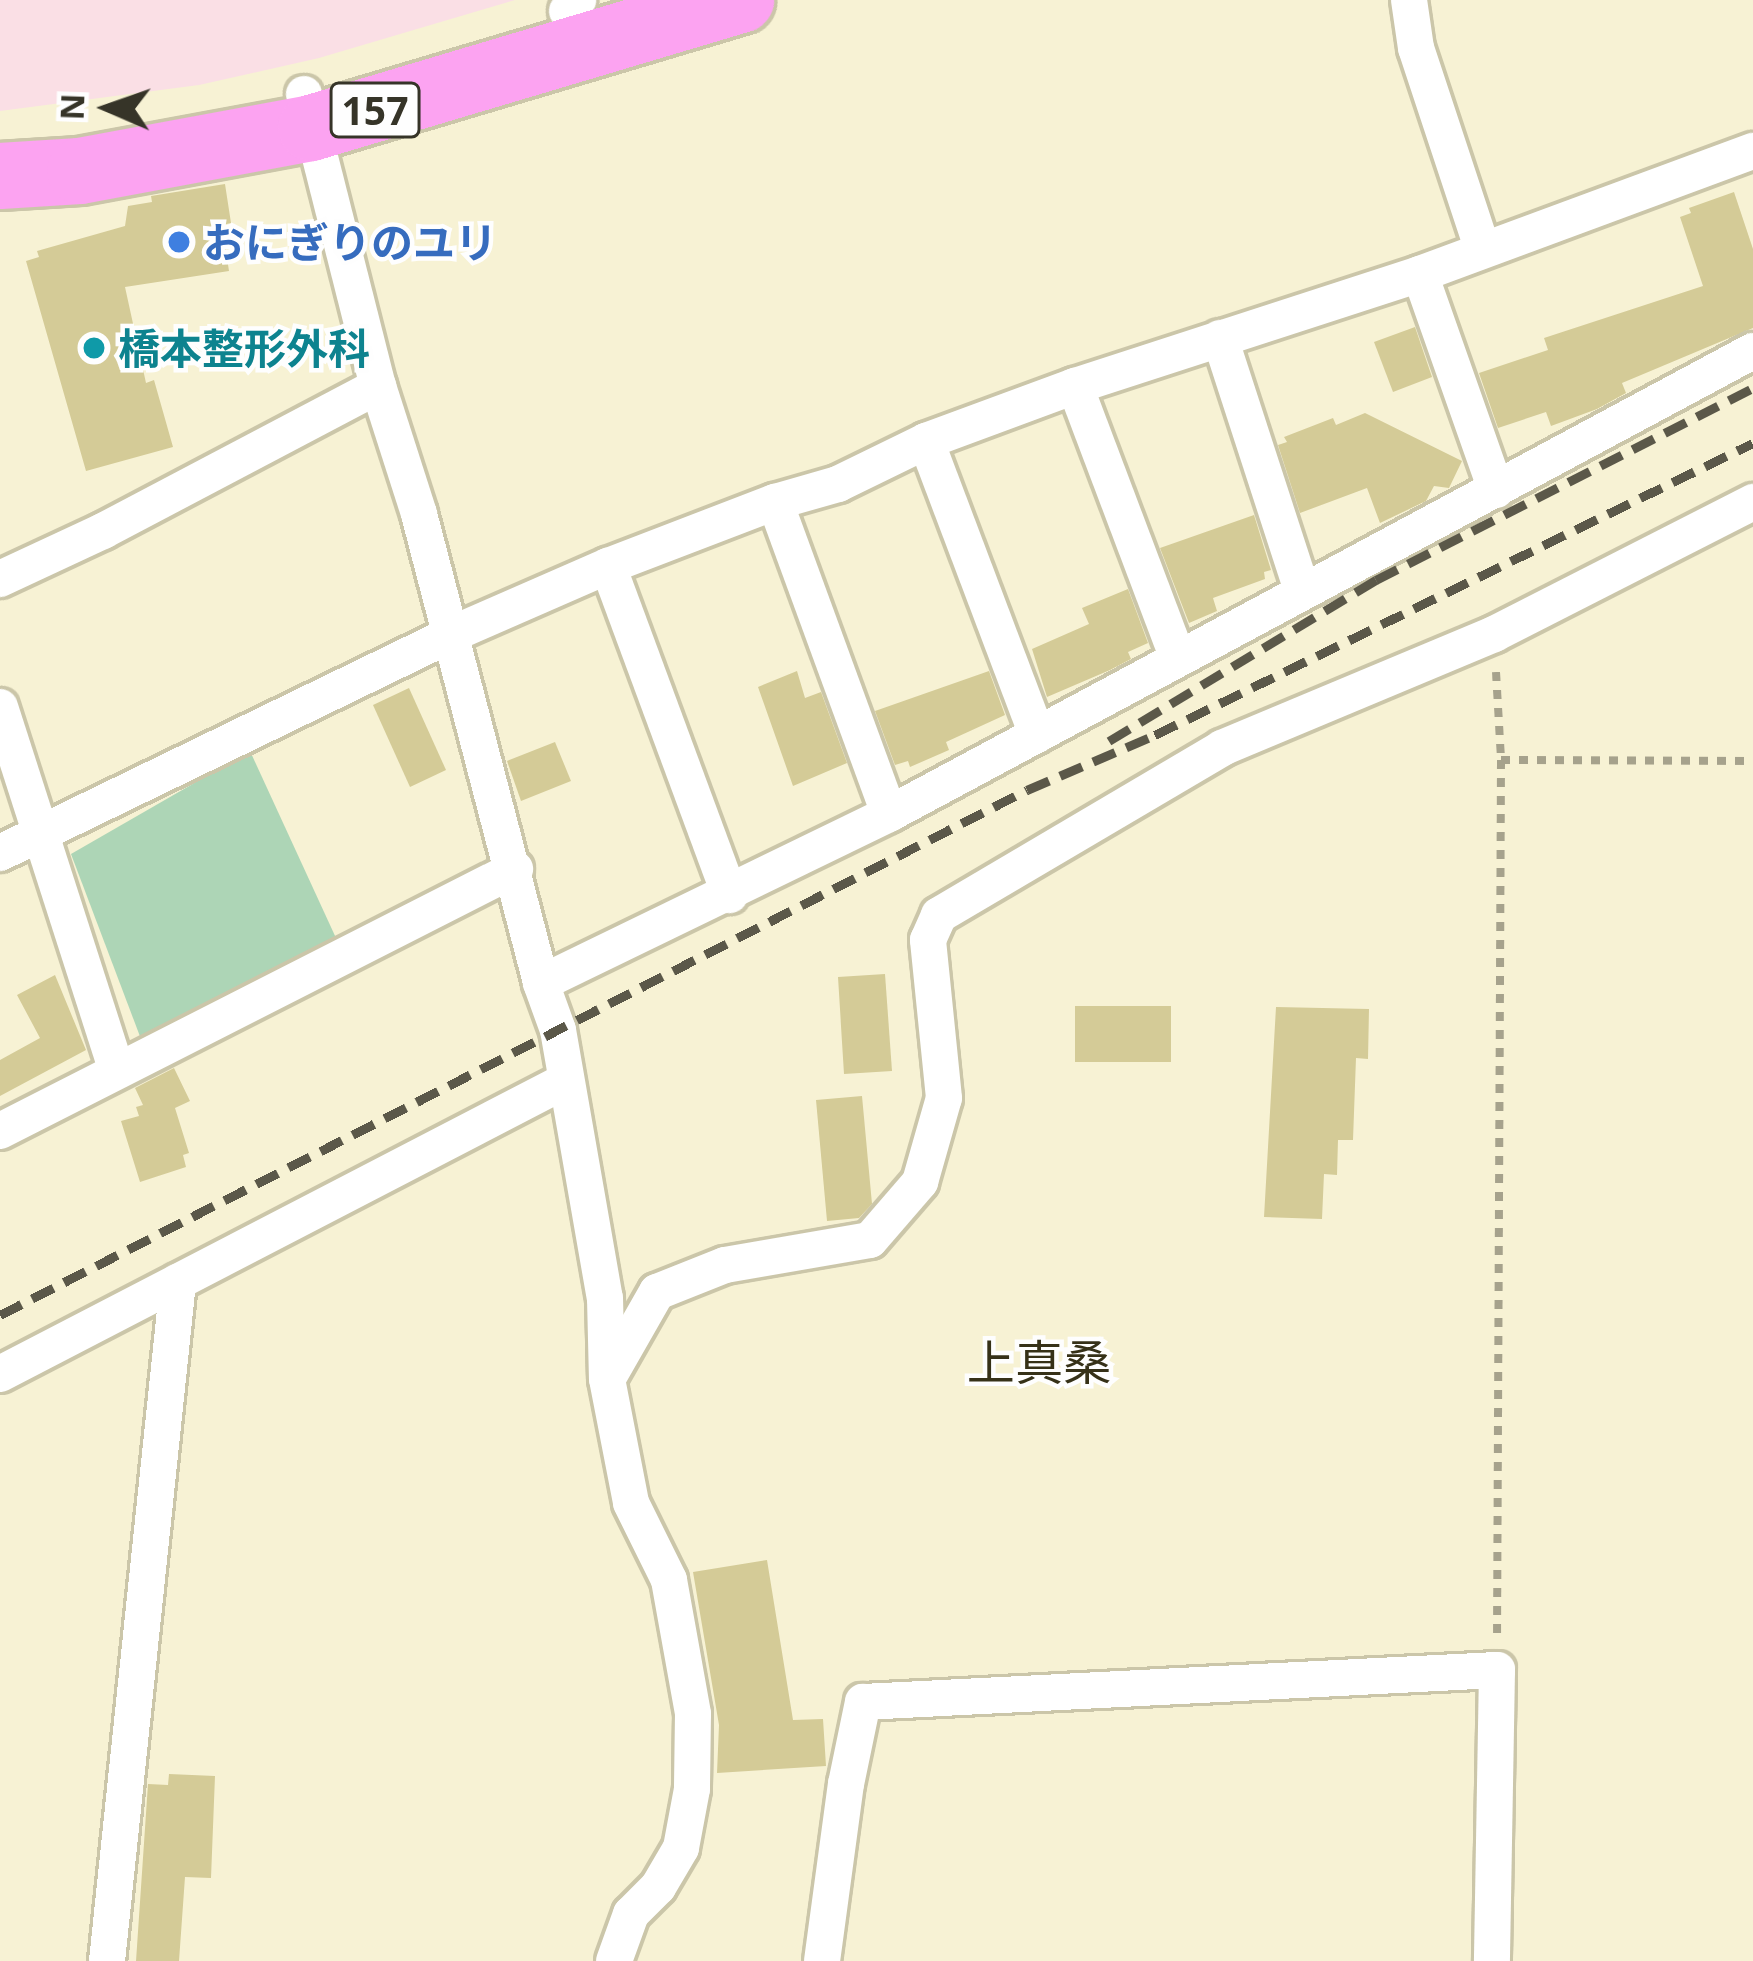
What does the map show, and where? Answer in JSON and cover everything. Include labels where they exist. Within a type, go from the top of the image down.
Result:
[{"type":"highway","name":"157","points":[[0,176],[80,171],[741,0]]},
{"type":"highway","name":"157","points":[[0,136],[308,111],[583,4]]},
{"type":"street","points":[[1409,0],[1416,47],[1482,248]]},
{"type":"street","points":[[308,111],[378,386],[452,634],[542,983],[559,1030],[563,1082],[605,1298],[607,1379],[631,1504],[669,1580],[693,1714],[692,1789],[681,1849],[658,1887],[631,1914],[614,1961]]},
{"type":"street","points":[[0,854],[452,634],[608,566],[775,502],[838,484],[926,441],[1075,386],[1420,274],[1753,151]]},
{"type":"street","points":[[1420,274],[1496,490]]},
{"type":"street","points":[[1220,338],[1301,591]]},
{"type":"street","points":[[542,983],[730,896],[889,814],[1753,351]]},
{"type":"street","points":[[0,579],[104,531],[378,386]]},
{"type":"street","points":[[1075,386],[1178,658]]},
{"type":"street","points":[[926,441],[1037,735]]},
{"type":"street","points":[[775,502],[889,814]]},
{"type":"street","points":[[607,1379],[657,1292],[724,1265],[870,1240],[920,1182],[944,1098],[928,940],[939,915],[1222,748],[1494,634],[1753,502]]},
{"type":"street","points":[[608,566],[730,896]]},
{"type":"street","points":[[0,706],[117,1072]]},
{"type":"street","points":[[0,1131],[515,869]]},
{"type":"street","points":[[0,1374],[563,1082]]},
{"type":"street","points":[[107,1961],[178,1282]]},
{"type":"street","points":[[822,1961],[846,1784],[863,1702],[1497,1670],[1492,1961]]},
{"type":"path","points":[[1494,634],[1502,760],[1497,1670]]},
{"type":"path","points":[[1502,760],[1753,761]]},
{"type":"shaded area","points":[[0,0],[515,0],[319,58],[199,85],[0,111]]},
{"type":"green space","points":[[250,751],[336,938],[144,1047],[71,854]]},
{"type":"building","name":"橋本整形外科","points":[[225,184],[231,223],[222,225],[229,271],[125,287],[146,383],[154,380],[173,447],[86,471],[26,261],[39,257],[37,251],[125,226],[128,206],[152,202],[151,196]]},
{"type":"building","points":[[1734,192],[1753,249],[1753,328],[1622,383],[1626,393],[1597,409],[1551,426],[1546,412],[1498,428],[1479,373],[1548,350],[1544,338],[1703,286],[1680,217],[1691,213],[1689,208]]},
{"type":"building","points":[[1415,327],[1432,377],[1393,392],[1374,342]]},
{"type":"building","points":[[1365,413],[1462,461],[1449,488],[1434,486],[1426,501],[1380,523],[1367,488],[1300,513],[1278,445],[1287,442],[1284,437],[1333,418],[1336,425]]},
{"type":"building","points":[[1254,515],[1271,570],[1264,572],[1265,579],[1213,598],[1217,611],[1189,623],[1160,548]]},
{"type":"building","points":[[1128,589],[1148,643],[1128,652],[1131,659],[1047,697],[1032,649],[1089,624],[1082,608]]},
{"type":"building","points":[[797,671],[805,698],[821,692],[847,763],[793,786],[758,687]]},
{"type":"building","points":[[989,671],[1005,715],[946,742],[949,750],[910,767],[908,761],[895,765],[875,711]]},
{"type":"building","points":[[409,688],[446,770],[410,787],[373,705]]},
{"type":"building","points":[[555,742],[571,781],[521,801],[507,761]]},
{"type":"building","points":[[885,974],[892,1071],[844,1074],[838,977]]},
{"type":"building","points":[[55,975],[86,1050],[0,1096],[0,1060],[40,1038],[17,995]]},
{"type":"building","points":[[1075,1006],[1171,1006],[1171,1062],[1075,1062]]},
{"type":"building","points":[[1276,1007],[1369,1009],[1368,1059],[1356,1058],[1353,1140],[1338,1140],[1337,1175],[1324,1174],[1322,1219],[1264,1217]]},
{"type":"building","points":[[174,1068],[190,1101],[175,1108],[189,1153],[183,1155],[186,1167],[140,1182],[121,1121],[139,1116],[136,1107],[143,1105],[135,1088]]},
{"type":"building","points":[[862,1096],[872,1204],[859,1218],[827,1221],[816,1100]]},
{"type":"building","points":[[767,1560],[793,1720],[823,1719],[826,1766],[717,1773],[719,1725],[693,1572]]},
{"type":"building","points":[[169,1774],[215,1776],[211,1878],[185,1877],[179,1961],[136,1961],[148,1784],[168,1785]]},
{"type":"railway","points":[[1109,741],[1376,580],[1753,388]]},
{"type":"railway","points":[[0,1315],[1027,790],[1155,735],[1753,443]]},
{"type":"place","name":"おにぎりのユリ","points":[[179,242]]},
{"type":"place","name":"橋本整形外科","points":[[94,348]]},
{"type":"district","name":"上真桑","points":[[1039,1362]]}]
